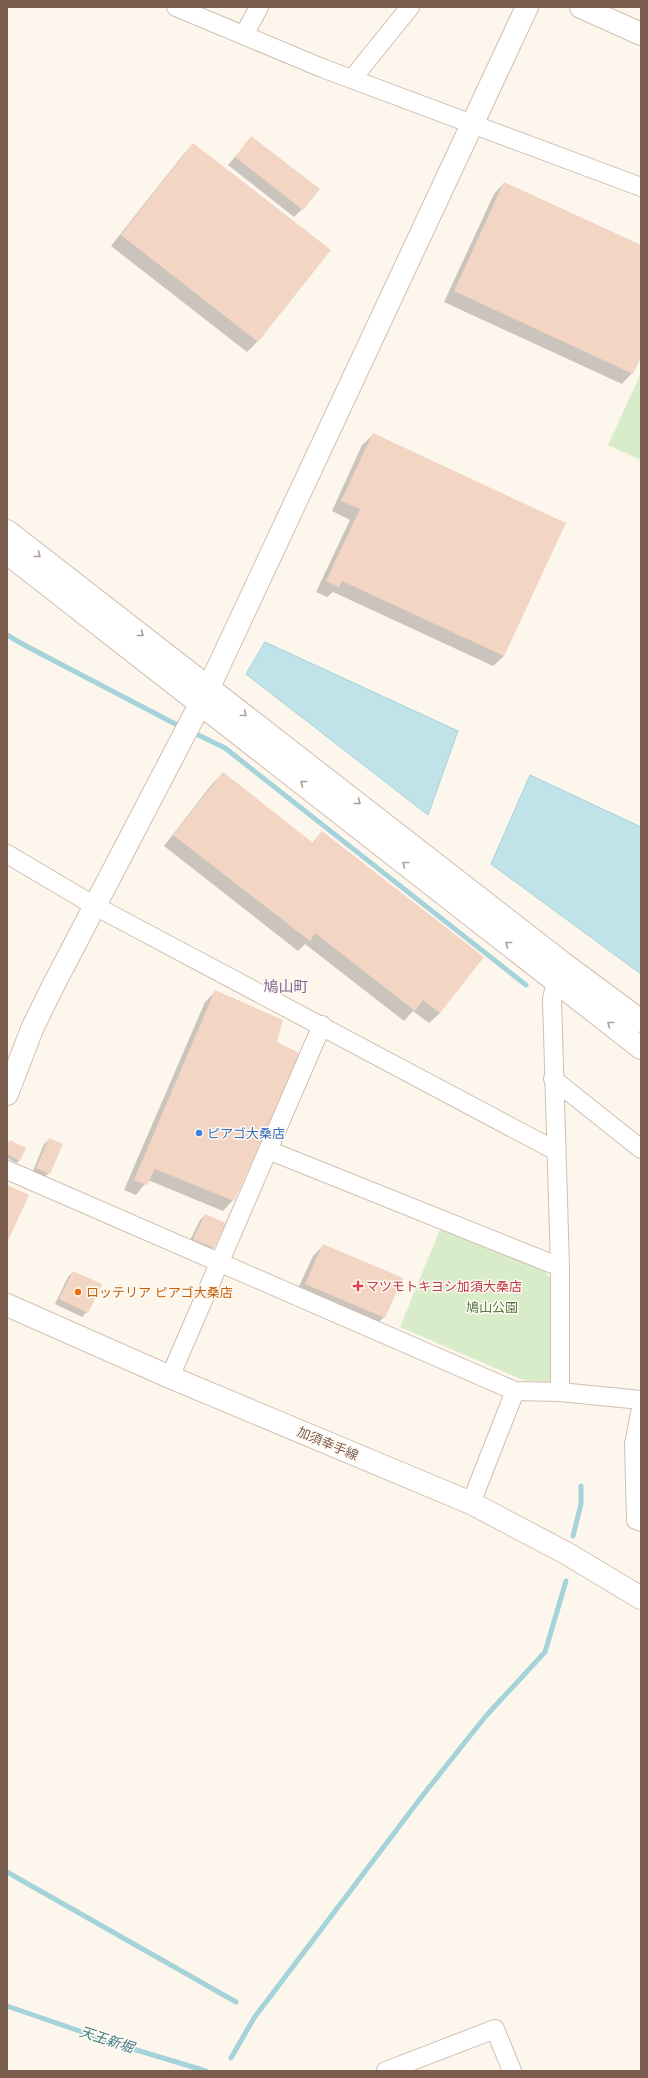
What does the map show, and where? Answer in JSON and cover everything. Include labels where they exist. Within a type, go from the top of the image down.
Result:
[{"type":"street","points":[[176,7],[352,79],[641,187]]},
{"type":"street","points":[[244,35],[259,7]]},
{"type":"street","points":[[352,79],[410,7]]},
{"type":"street","points":[[7,1094],[32,1029],[205,695],[527,7]]},
{"type":"street","points":[[581,7],[641,34]]},
{"type":"street","points":[[7,531],[205,695],[560,972],[641,1048]]},
{"type":"street","points":[[7,553],[205,695]]},
{"type":"street","points":[[7,854],[95,906],[556,1150]]},
{"type":"street","points":[[560,972],[641,1021]]},
{"type":"street","points":[[560,972],[552,999],[553,1079],[560,1267],[560,1392]]},
{"type":"street","points":[[170,1377],[322,1025]]},
{"type":"street","points":[[553,1079],[641,1148]]},
{"type":"street","points":[[268,1150],[560,1267]]},
{"type":"street","points":[[7,1170],[220,1261],[515,1391],[560,1392],[641,1400]]},
{"type":"street","name":"加須幸手線","points":[[7,1305],[170,1377],[471,1503],[566,1553],[641,1598]]},
{"type":"street","points":[[471,1503],[515,1391]]},
{"type":"street","points":[[641,1410],[634,1444],[636,1520],[641,1522]]},
{"type":"street","points":[[386,2071],[495,2029],[512,2071]]},
{"type":"green space","points":[[641,373],[641,460],[608,445]]},
{"type":"green space","name":"鳩山公園","points":[[441,1227],[543,1269],[550,1278],[550,1383],[523,1380],[400,1327]]},
{"type":"water","points":[[265,642],[458,731],[428,815],[246,674]]},
{"type":"water","points":[[530,775],[641,827],[641,974],[491,864]]},
{"type":"building","points":[[251,136],[320,189],[303,210],[235,157]]},
{"type":"building","points":[[193,143],[331,250],[258,342],[121,235]]},
{"type":"building","points":[[504,182],[641,245],[641,357],[633,374],[454,291]]},
{"type":"building","points":[[373,433],[566,523],[504,656],[342,581],[339,587],[326,581],[360,509],[341,501]]},
{"type":"building","points":[[223,772],[313,843],[322,831],[484,957],[440,1013],[423,1000],[415,1011],[315,933],[310,941],[173,835]]},
{"type":"building","points":[[215,990],[283,1020],[277,1042],[301,1054],[234,1201],[155,1169],[147,1185],[134,1180]]},
{"type":"building","points":[[49,1138],[63,1144],[50,1174],[36,1168]]},
{"type":"building","points":[[10,1140],[26,1148],[20,1161],[7,1154],[7,1146]]},
{"type":"building","points":[[7,1185],[29,1195],[7,1243]]},
{"type":"building","points":[[205,1214],[226,1223],[214,1248],[193,1239]]},
{"type":"building","points":[[323,1244],[403,1278],[385,1318],[305,1284]]},
{"type":"building","points":[[73,1271],[102,1284],[88,1313],[59,1299]]},
{"type":"waterway","points":[[7,635],[183,728]]},
{"type":"waterway","points":[[192,732],[225,748],[526,985]]},
{"type":"waterway","points":[[573,1536],[581,1504],[581,1486]]},
{"type":"waterway","points":[[231,2058],[254,2018],[423,1795],[485,1717],[545,1652],[566,1581]]},
{"type":"waterway","points":[[7,1872],[236,2002]]},
{"type":"waterway","name":"天王新堀","points":[[7,2006],[120,2045],[206,2071]]},
{"type":"place","name":"ピアゴ大桑店","points":[[199,1133]]},
{"type":"place","name":"マツモトキヨシ加須大桑店","points":[[358,1286]]},
{"type":"place","name":"ロッテリア ピアゴ大桑店","points":[[78,1292]]},
{"type":"district","name":"鳩山町","points":[[286,986]]}]
